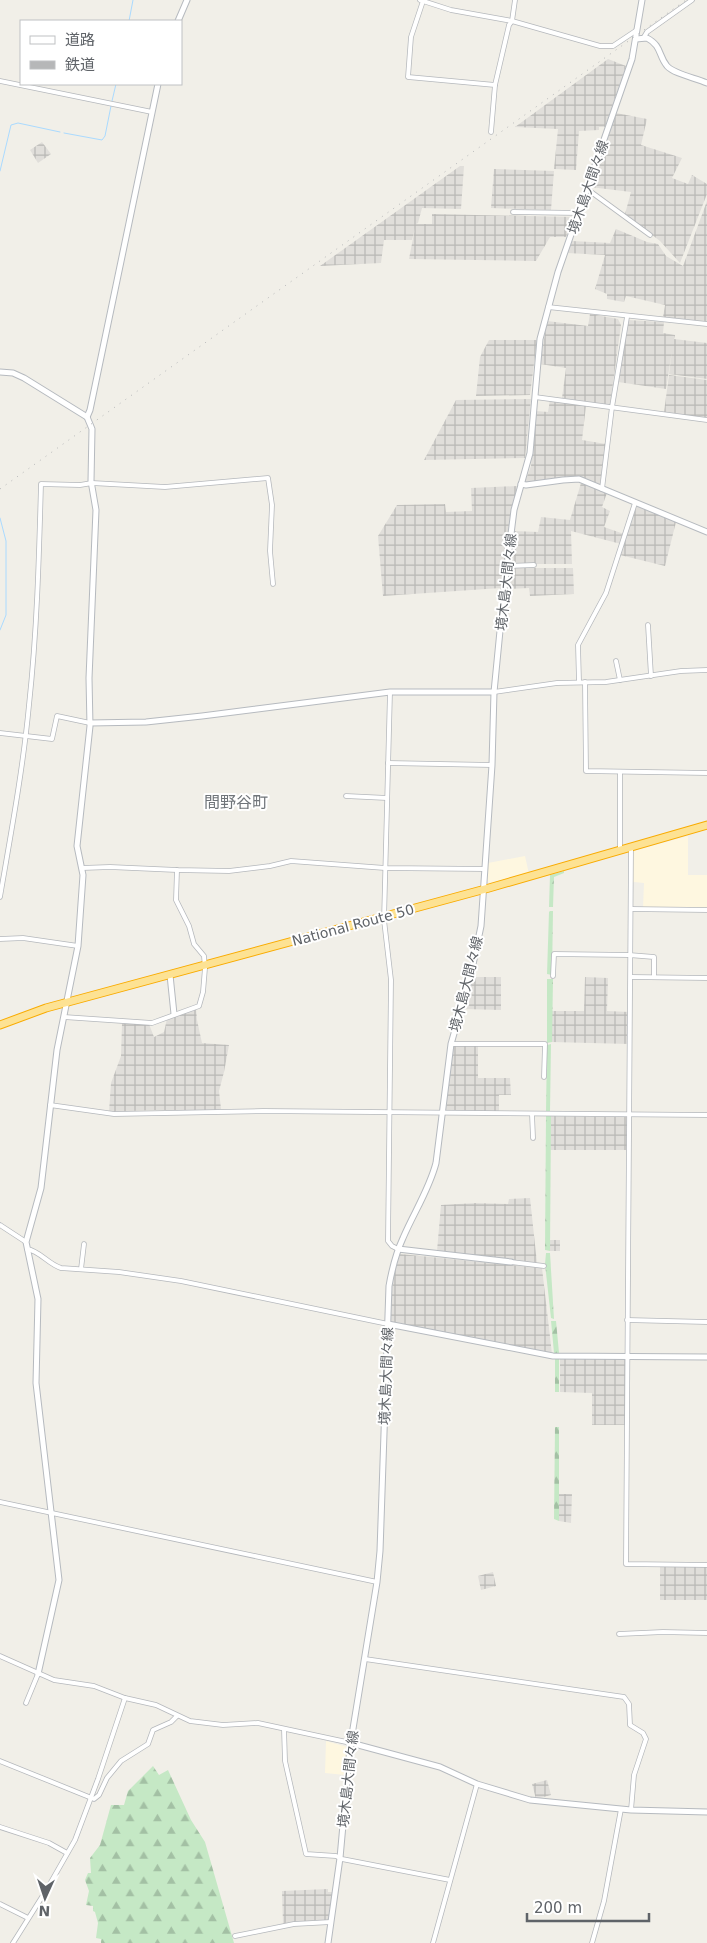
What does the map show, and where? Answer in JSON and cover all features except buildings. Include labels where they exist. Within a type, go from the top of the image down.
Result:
[{"type":"highway","name":"National Route 50","points":[[0,1025],[27,1014],[483,890],[707,825]]},
{"type":"street","points":[[178,20],[187,0]]},
{"type":"street","points":[[490,132],[495,85],[509,25],[512,20],[515,0]]},
{"type":"street","name":"境木島大間々線","points":[[328,1943],[340,1858],[351,1743],[377,1582],[382,1518],[389,1286],[398,1249],[431,1181],[438,1155],[451,1044],[478,945],[492,765],[494,692],[514,510],[530,452],[540,339],[548,307],[632,59],[642,0]]},
{"type":"street","points":[[644,37],[647,32],[692,0]]},
{"type":"street","points":[[495,85],[408,76],[410,36],[422,1],[451,10],[512,20],[600,46],[613,46],[637,30]]},
{"type":"street","points":[[636,39],[644,37],[649,39],[657,46],[666,65],[671,69],[707,83]]},
{"type":"street","points":[[0,81],[152,112]]},
{"type":"street","points":[[26,1704],[38,1674],[59,1580],[36,1383],[38,1298],[26,1246],[41,1188],[48,1138],[50,1105],[78,946],[83,878],[78,855],[78,832],[90,723],[89,686],[96,510],[92,483],[92,436],[87,417],[94,393],[158,85]]},
{"type":"street","points":[[587,189],[650,235]]},
{"type":"street","points":[[513,212],[579,213]]},
{"type":"street","points":[[548,307],[626,317],[707,324]]},
{"type":"street","points":[[602,489],[626,317]]},
{"type":"street","points":[[0,372],[13,373],[24,378],[87,417]]},
{"type":"street","points":[[535,397],[707,420]]},
{"type":"street","points":[[0,897],[26,736],[38,590],[41,484],[80,485],[92,483],[165,488],[268,478],[272,505],[270,552],[273,584]]},
{"type":"street","points":[[521,484],[575,479],[707,532]]},
{"type":"street","points":[[579,682],[578,645],[606,593],[636,503]]},
{"type":"street","points":[[507,566],[534,566]]},
{"type":"street","points":[[648,625],[651,676]]},
{"type":"street","points":[[616,660],[620,680]]},
{"type":"street","points":[[0,732],[52,739],[58,716],[90,723],[142,722],[390,692],[494,692],[579,682],[620,680],[681,671],[707,670]]},
{"type":"street","points":[[585,682],[585,770],[707,773]]},
{"type":"street","points":[[390,692],[384,916],[391,980],[388,1241],[398,1249],[544,1266]]},
{"type":"street","points":[[388,763],[492,765]]},
{"type":"street","points":[[620,772],[620,850]]},
{"type":"street","points":[[346,796],[388,798]]},
{"type":"street","points":[[630,847],[631,977],[626,1564],[707,1565]]},
{"type":"street","points":[[82,868],[110,866],[229,871],[270,866],[291,860],[385,868],[485,868]]},
{"type":"street","points":[[64,1017],[148,1023],[162,1020],[199,1006],[203,995],[205,965],[203,954],[194,944],[189,926],[176,899],[177,870]]},
{"type":"street","points":[[631,909],[707,910]]},
{"type":"street","points":[[0,939],[23,938],[78,946]]},
{"type":"street","points":[[553,976],[554,954],[654,957],[654,977]]},
{"type":"street","points":[[170,975],[174,1014]]},
{"type":"street","points":[[631,977],[707,978]]},
{"type":"street","points":[[451,1044],[545,1044],[544,1077]]},
{"type":"street","points":[[50,1105],[114,1114],[255,1111],[707,1115]]},
{"type":"street","points":[[532,1114],[533,1138]]},
{"type":"street","points":[[0,1225],[26,1246],[58,1267],[119,1272],[181,1281],[548,1356],[707,1357]]},
{"type":"street","points":[[81,1269],[84,1244]]},
{"type":"street","points":[[627,1320],[707,1322]]},
{"type":"street","points":[[0,1502],[377,1582]]},
{"type":"street","points":[[619,1634],[707,1633]]},
{"type":"street","points":[[0,1656],[38,1674],[65,1683],[94,1686],[125,1698],[156,1705],[177,1716],[200,1722],[228,1725],[252,1723],[351,1743],[440,1767],[477,1784],[530,1800],[621,1810],[707,1812]]},
{"type":"street","points":[[365,1659],[624,1697],[629,1704],[630,1725],[643,1733],[646,1739],[634,1774],[631,1810]]},
{"type":"street","points":[[13,1943],[74,1840],[91,1798],[125,1698]]},
{"type":"street","points":[[0,1761],[94,1799],[98,1797],[104,1782],[122,1761],[148,1744],[153,1730],[171,1722],[177,1716]]},
{"type":"street","points":[[284,1729],[284,1761],[307,1855],[336,1856],[450,1880]]},
{"type":"street","points":[[433,1943],[477,1784]]},
{"type":"street","points":[[592,1943],[604,1901],[621,1810]]},
{"type":"street","points":[[0,1827],[49,1843],[67,1853]]},
{"type":"street","points":[[0,1904],[28,1918]]},
{"type":"street","points":[[235,1936],[294,1924],[331,1922]]},
{"type":"shaded area","points":[[608,59],[626,66],[605,127],[599,127],[599,130],[579,131],[576,170],[554,169],[558,129],[515,127]]},
{"type":"shaded area","points":[[616,113],[647,119],[641,145],[682,158],[672,178],[688,184],[692,175],[707,184],[707,194],[680,263],[660,241],[625,214],[631,192],[590,187]]},
{"type":"shaded area","points":[[42,142],[51,154],[38,163],[30,150]]},
{"type":"shaded area","points":[[460,166],[464,166],[461,209],[422,208],[418,223],[416,224],[432,224],[432,214],[573,217],[566,237],[550,237],[536,261],[409,259],[415,228],[412,240],[384,240],[381,263],[320,266]]},
{"type":"shaded area","points":[[494,169],[554,171],[551,210],[491,208]]},
{"type":"shaded area","points":[[707,201],[707,322],[663,317],[665,305],[626,296],[624,302],[607,299],[607,294],[595,289],[605,255],[567,253],[572,241],[610,243],[616,229],[647,242],[658,244],[666,256],[683,266]]},
{"type":"shaded area","points":[[590,314],[618,319],[621,325],[610,405],[562,398],[566,368],[540,364],[547,321],[588,326]]},
{"type":"shaded area","points":[[627,320],[664,322],[663,333],[675,335],[674,339],[707,343],[707,379],[669,374],[672,351],[666,389],[618,382]]},
{"type":"shaded area","points":[[489,340],[537,340],[530,395],[476,396],[480,357]]},
{"type":"shaded area","points":[[669,375],[707,380],[707,417],[705,419],[664,412]]},
{"type":"shaded area","points":[[531,399],[525,458],[424,460],[456,400]]},
{"type":"shaded area","points":[[550,400],[586,406],[582,440],[606,444],[600,485],[578,477],[525,482],[531,466],[536,411],[548,412]]},
{"type":"shaded area","points":[[581,483],[607,493],[602,507],[610,511],[604,527],[624,534],[621,544],[571,531],[572,564],[510,564],[514,531],[538,532],[541,517],[570,520]]},
{"type":"shaded area","points":[[517,486],[501,588],[383,596],[378,536],[397,505],[445,504],[446,512],[472,511],[471,488]]},
{"type":"shaded area","points":[[637,505],[676,522],[665,566],[620,555]]},
{"type":"shaded area","points":[[509,568],[573,568],[574,594],[530,596],[529,588],[507,589]]},
{"type":"shaded area","points":[[688,836],[688,875],[707,875],[707,908],[643,908],[644,883],[634,882],[632,884],[633,851]]},
{"type":"shaded area","points":[[525,856],[529,874],[488,883],[488,863]]},
{"type":"shaded area","points":[[474,977],[501,977],[501,1010],[464,1009]]},
{"type":"shaded area","points":[[585,977],[608,978],[607,1011],[629,1012],[629,1044],[552,1042],[552,1011],[584,1011]]},
{"type":"shaded area","points":[[196,1008],[202,1043],[229,1045],[219,1091],[221,1109],[109,1112],[111,1083],[121,1056],[123,1022],[149,1024],[154,1037],[164,1032],[167,1019]]},
{"type":"shaded area","points":[[454,1045],[478,1046],[478,1078],[510,1078],[511,1095],[499,1095],[499,1112],[446,1110],[449,1070]]},
{"type":"shaded area","points":[[551,1116],[627,1117],[627,1150],[550,1150]]},
{"type":"shaded area","points":[[530,1198],[537,1263],[437,1251],[441,1205],[508,1204],[509,1199]]},
{"type":"shaded area","points":[[550,1240],[560,1240],[560,1251],[550,1251]]},
{"type":"shaded area","points":[[400,1254],[542,1268],[552,1354],[390,1322],[393,1277]]},
{"type":"shaded area","points":[[560,1359],[626,1359],[625,1425],[592,1425],[592,1393],[560,1392]]},
{"type":"shaded area","points":[[559,1494],[572,1494],[571,1523],[559,1521]]},
{"type":"shaded area","points":[[660,1566],[707,1567],[707,1600],[660,1600]]},
{"type":"shaded area","points":[[493,1572],[496,1586],[481,1590],[478,1576]]},
{"type":"shaded area","points":[[326,1741],[347,1747],[345,1775],[325,1773]]},
{"type":"shaded area","points":[[547,1780],[551,1795],[536,1799],[532,1784]]},
{"type":"shaded area","points":[[328,1889],[328,1892],[333,1892],[329,1919],[327,1921],[283,1924],[282,1891]]},
{"type":"green space","points":[[564,871],[564,873],[554,877],[553,907],[549,907],[550,875]]},
{"type":"green space","points":[[550,911],[553,911],[552,975],[547,974]]},
{"type":"green space","points":[[547,979],[553,979],[552,1042],[547,1043]]},
{"type":"green space","points":[[551,1044],[550,1112],[546,1112],[547,1045]]},
{"type":"green space","points":[[546,1116],[551,1116],[550,1251],[545,1250]]},
{"type":"green space","points":[[546,1253],[550,1253],[554,1319],[551,1318],[545,1264]]},
{"type":"green space","points":[[551,1321],[556,1321],[559,1353],[554,1353]]},
{"type":"green space","points":[[555,1358],[559,1358],[559,1392],[555,1392]]},
{"type":"green space","points":[[555,1427],[559,1427],[559,1521],[554,1519]]},
{"type":"green space","points":[[153,1766],[159,1775],[168,1770],[191,1820],[205,1842],[234,1943],[101,1943],[101,1939],[96,1938],[98,1923],[95,1912],[93,1911],[93,1906],[86,1905],[89,1891],[85,1880],[88,1873],[91,1873],[90,1858],[100,1845],[111,1805],[124,1805],[128,1791]]},
{"type":"waterway","points":[[129,20],[133,0]]},
{"type":"waterway","points":[[112,101],[116,85]]},
{"type":"waterway","points":[[64,133],[102,140],[105,136],[111,106]]},
{"type":"waterway","points":[[0,171],[11,125],[18,123],[60,132]]},
{"type":"waterway","points":[[0,518],[6,541],[6,615],[0,630]]},
{"type":"railway","points":[[0,489],[686,0]]},
{"type":"district","name":"間野谷町","points":[[236,802]]}]
